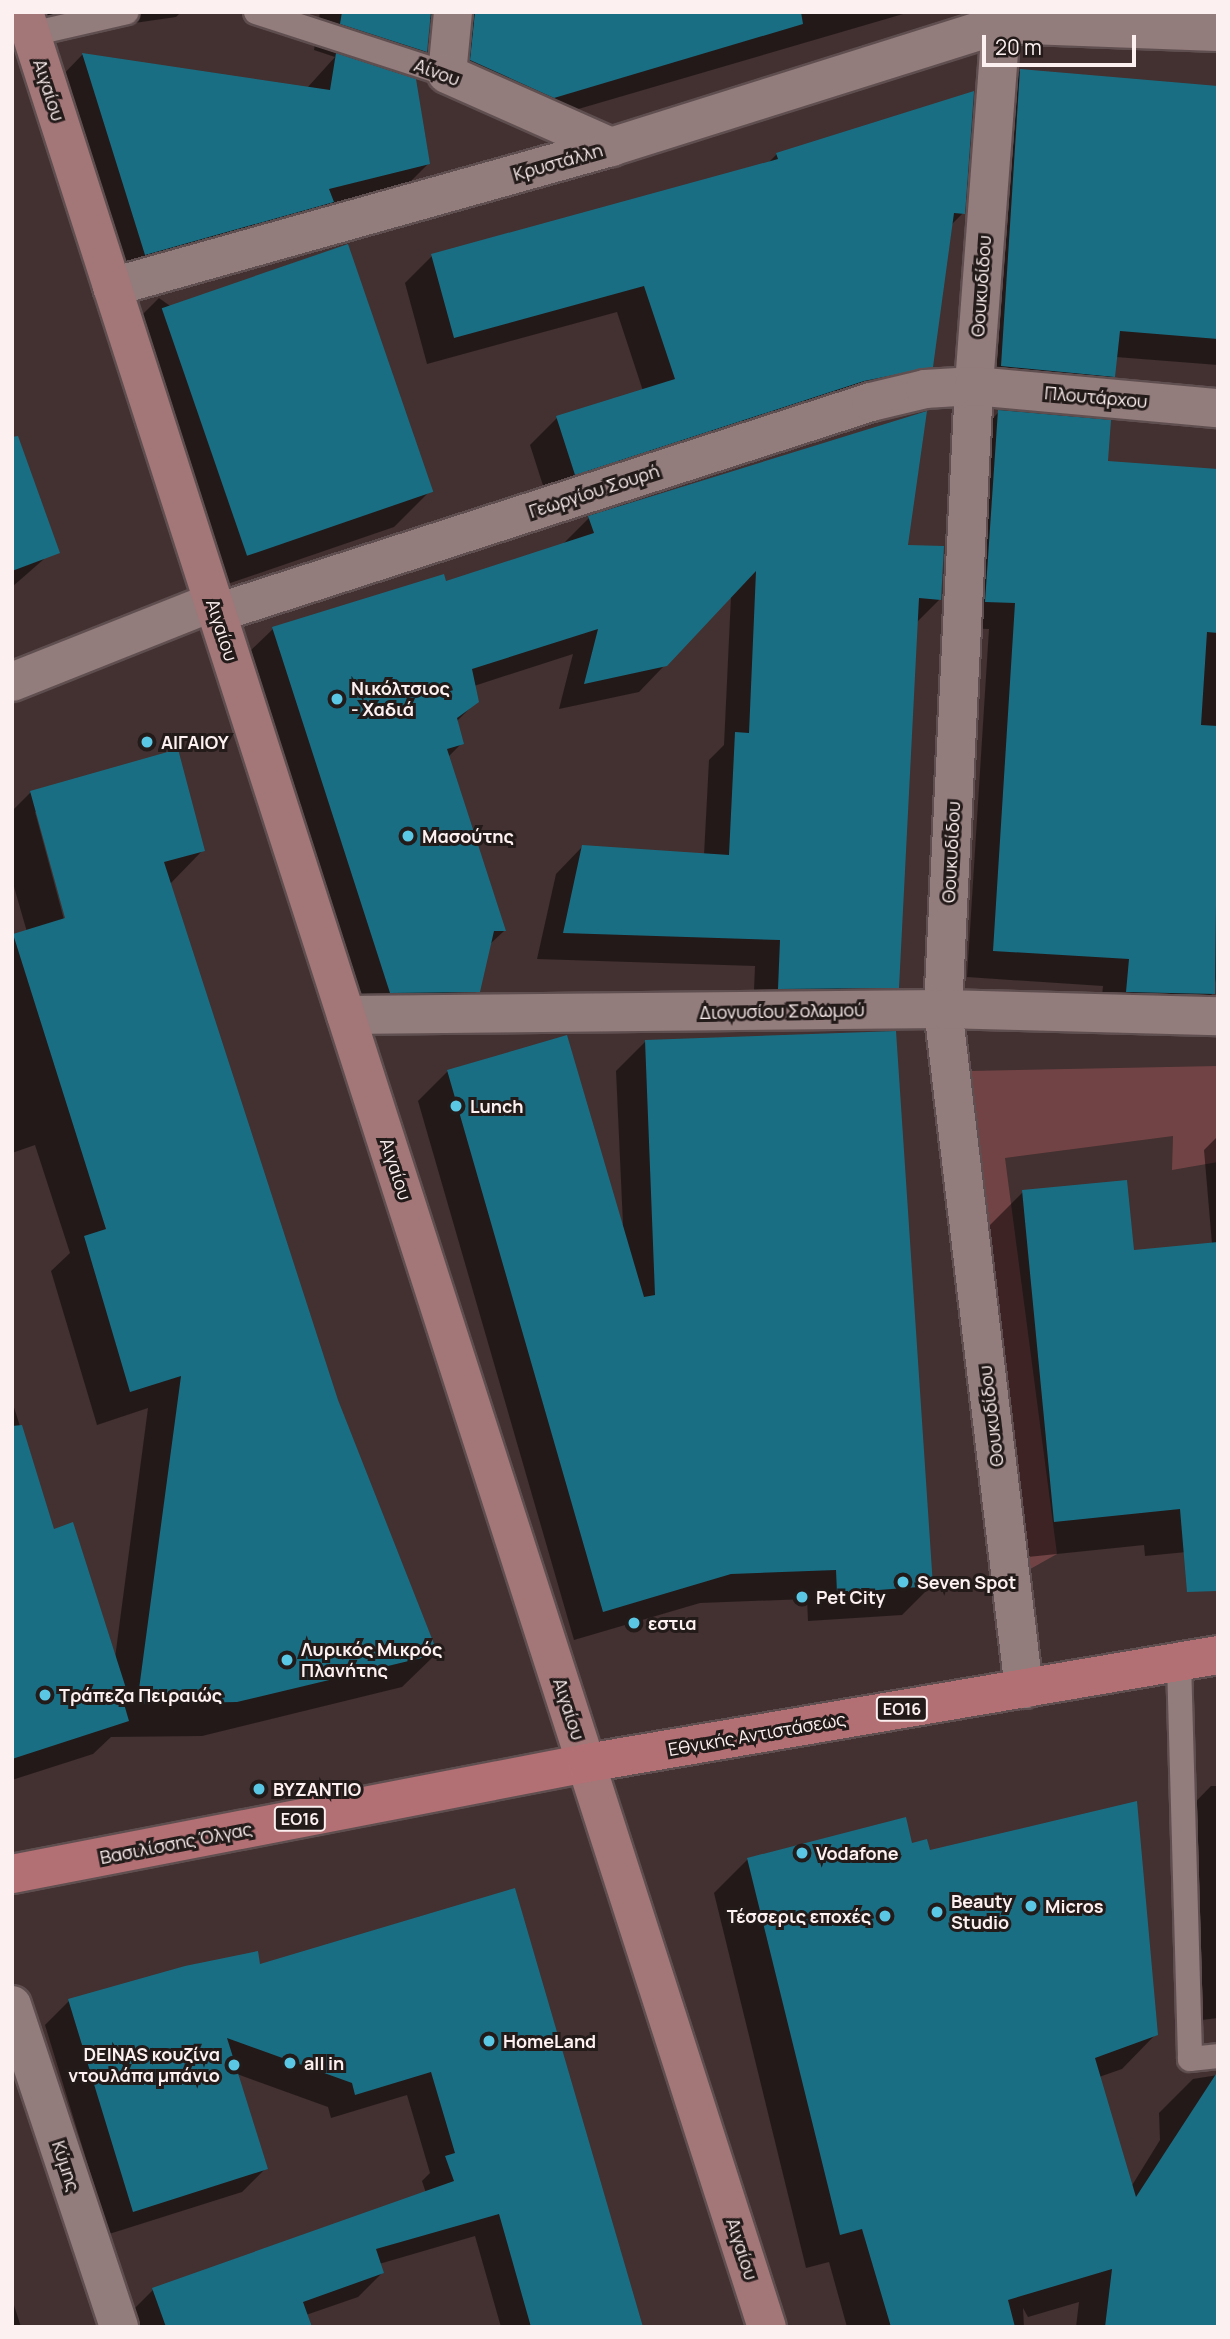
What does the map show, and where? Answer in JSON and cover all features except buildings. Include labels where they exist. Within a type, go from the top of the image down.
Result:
[{"type":"main road","name":"Αιγαίου","points":[[22,31],[112,287],[767,2327]]},
{"type":"main road","name":"Εθνικής Αντιστάσεως","points":[[587,1763],[1218,1655]]},
{"type":"main road","name":"Βασιλίσσης Όλγας","points":[[12,1874],[587,1763]]},
{"type":"street","points":[[447,74],[453,12]]},
{"type":"street","name":"Κρυστάλλη","points":[[112,287],[611,147],[1001,18],[1218,32]]},
{"type":"street","name":"Θουκυδίδου","points":[[1001,18],[974,386],[943,1009],[1024,1689]]},
{"type":"street","name":"Αίνου","points":[[447,74],[611,147]]},
{"type":"street","name":"Πλουτάρχου","points":[[974,386],[1218,408]]},
{"type":"street","name":"Γεωργίου Σουρή","points":[[12,682],[215,608],[871,402],[925,389],[974,386]]},
{"type":"street","name":"Διονυσίου Σολωμού","points":[[346,1015],[943,1009],[1218,1016]]},
{"type":"street","name":"Κύμης","points":[[12,2005],[119,2327]]},
{"type":"lane","points":[[22,31],[127,12]]},
{"type":"lane","name":"Αίνου","points":[[256,12],[447,74]]},
{"type":"lane","points":[[1179,1662],[1190,2059],[1218,2056]]},
{"type":"shaded area","points":[[1218,1066],[1218,1162],[1172,1170],[1173,1136],[1005,1158],[1057,1554],[1002,1585],[969,1071]]},
{"type":"place","name":"Νικόλτσιος - Χαδιά","points":[[337,699]]},
{"type":"place","name":"ΑΙΓΑΙΟΥ","points":[[147,742]]},
{"type":"place","name":"Μασούτης","points":[[408,836]]},
{"type":"place","name":"Lunch","points":[[456,1106]]},
{"type":"place","name":"Seven Spot","points":[[903,1582]]},
{"type":"place","name":"Pet City","points":[[802,1597]]},
{"type":"place","name":"εστια","points":[[634,1623]]},
{"type":"place","name":"Λυρικός Μικρός Πλανήτης","points":[[287,1660]]},
{"type":"place","name":"Τράπεζα Πειραιώς","points":[[45,1695]]},
{"type":"place","name":"ΒΥΖΑΝΤΙΟ","points":[[259,1789]]},
{"type":"place","name":"Vodafone","points":[[802,1853]]},
{"type":"place","name":"Micros","points":[[1031,1906]]},
{"type":"place","name":"Beauty Studio","points":[[937,1912]]},
{"type":"place","name":"Τέσσερις εποχές","points":[[885,1916]]},
{"type":"place","name":"HomeLand","points":[[489,2041]]},
{"type":"place","name":"all in","points":[[290,2063]]},
{"type":"place","name":"DEINAS κουζίνα ντουλάπα μπάνιο","points":[[234,2065]]}]
